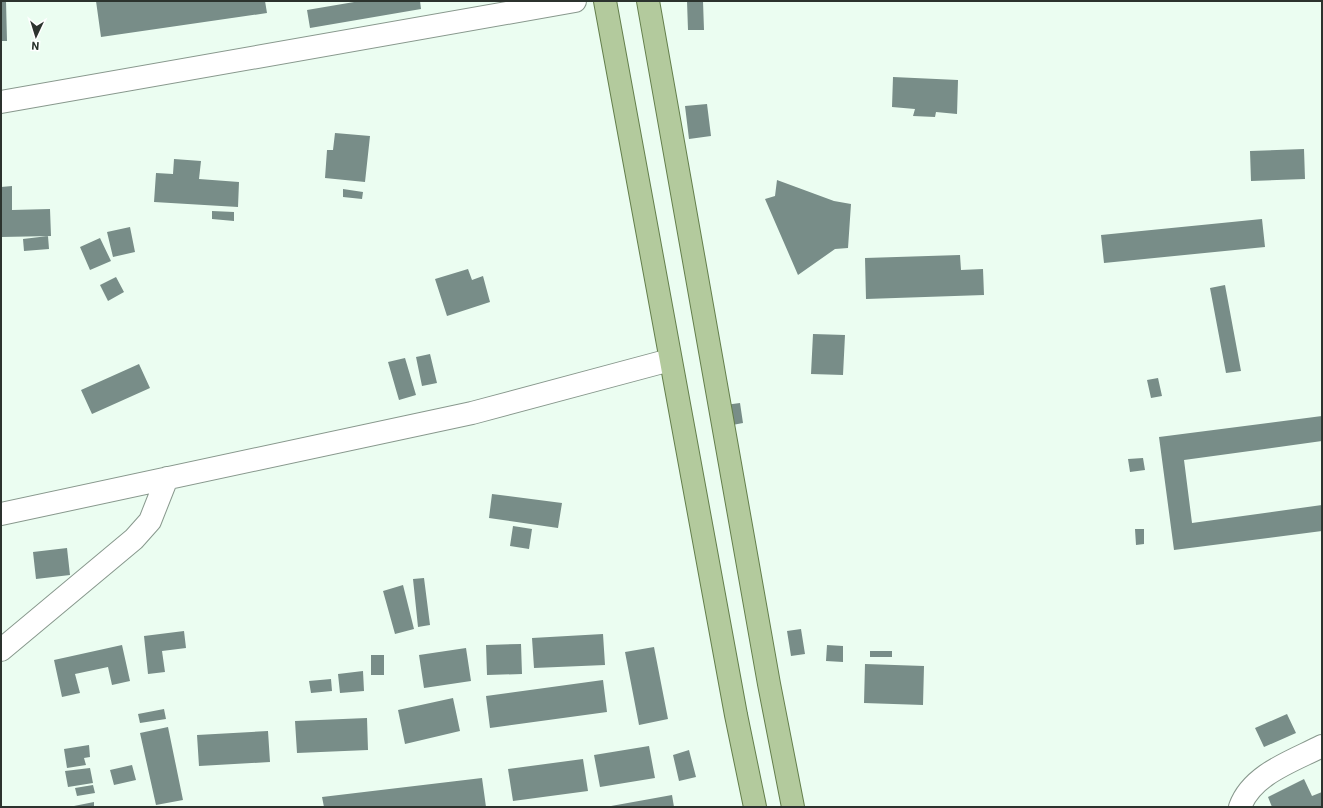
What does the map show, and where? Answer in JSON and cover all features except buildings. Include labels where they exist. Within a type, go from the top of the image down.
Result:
[{"type":"main road","points":[[604,1],[736,716],[755,807]]},
{"type":"main road","points":[[648,1],[769,684],[793,807]]},
{"type":"street","points":[[1,102],[575,1]]},
{"type":"street","points":[[1,514],[472,413],[670,360]]},
{"type":"street","points":[[1,650],[134,539],[150,521],[167,478]]},
{"type":"street","points":[[1,504],[24,509]]},
{"type":"street","points":[[1240,807],[1244,794],[1269,772],[1322,746]]}]
